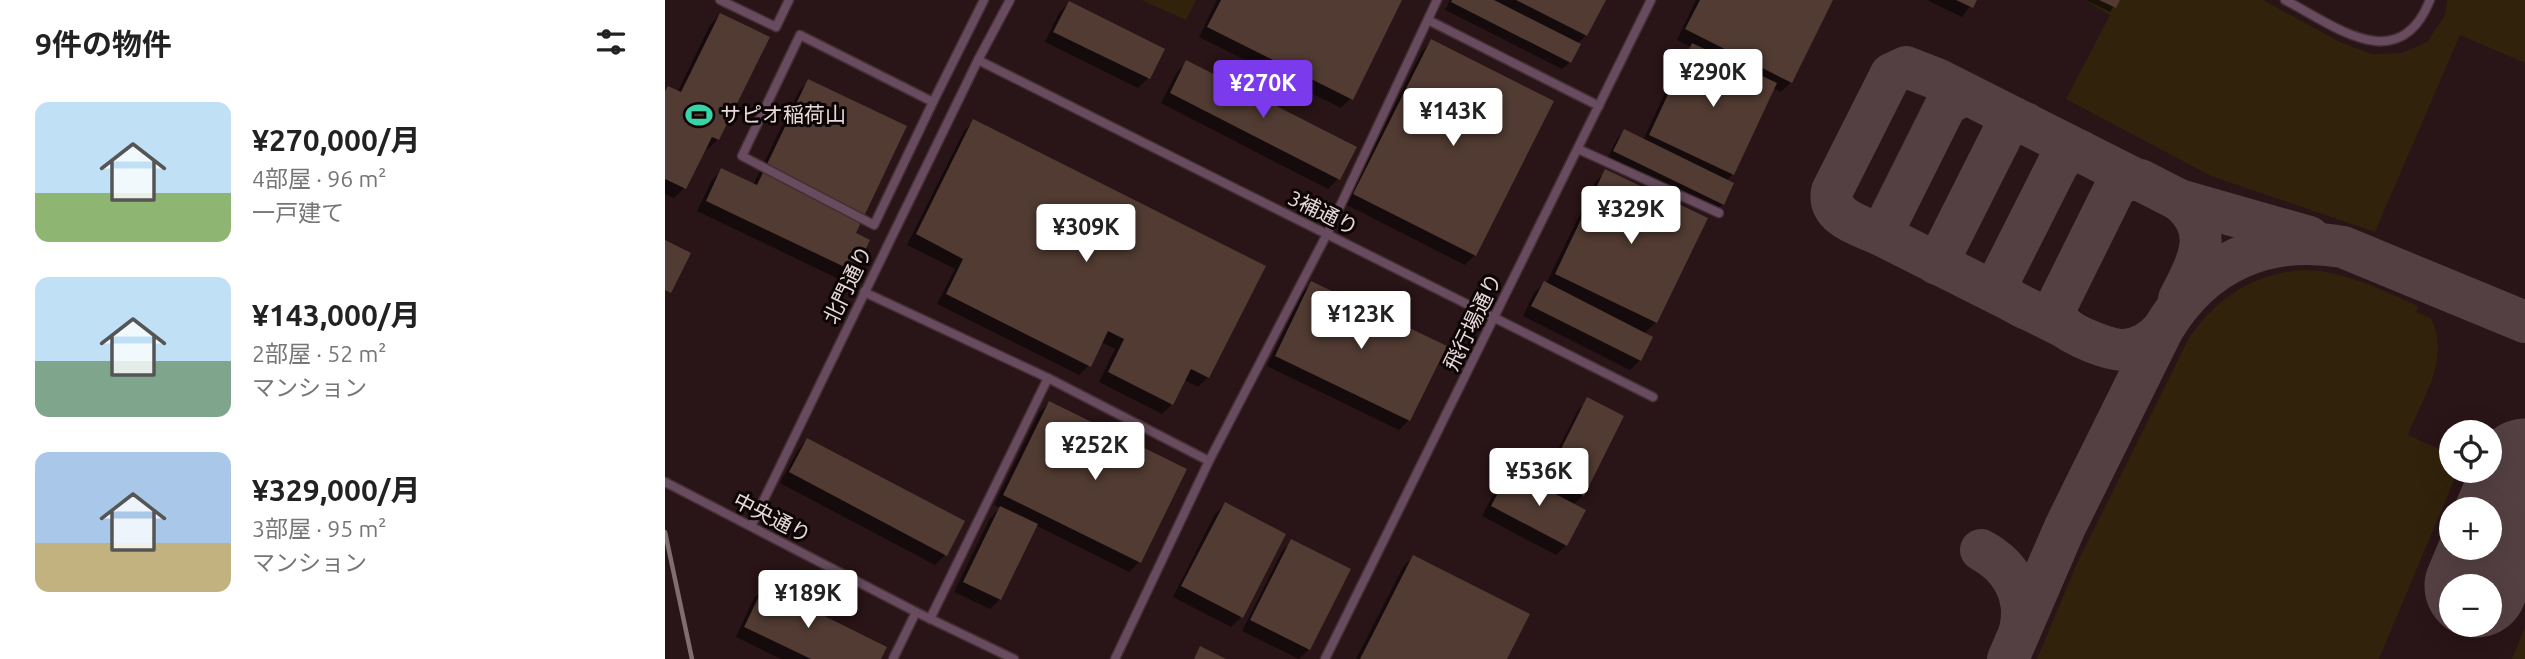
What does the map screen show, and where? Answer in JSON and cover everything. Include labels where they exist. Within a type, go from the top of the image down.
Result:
[{"type":"lane","points":[[720,0],[776,27],[788,0]]},
{"type":"lane","points":[[933,103],[800,35],[742,156],[874,225],[984,0]]},
{"type":"lane","name":"北門通り","points":[[751,526],[978,60],[1010,0]]},
{"type":"lane","points":[[1115,659],[1209,461],[1327,234],[1437,0]]},
{"type":"lane","name":"飛行場通り","points":[[1325,659],[1651,0]]},
{"type":"lane","points":[[2285,0],[2363,40],[2380,42],[2398,40],[2414,29],[2430,0]]},
{"type":"lane","points":[[1428,20],[1599,106]]},
{"type":"lane","name":"3補通り","points":[[978,60],[1653,397]]},
{"type":"lane","points":[[1578,149],[1719,213]]},
{"type":"lane","points":[[864,292],[1048,378],[1209,461]]},
{"type":"lane","points":[[930,619],[1048,378]]},
{"type":"lane","name":"中央通り","points":[[665,482],[916,612],[1014,659]]},
{"type":"lane","points":[[893,659],[916,612]]},
{"type":"shaded area","points":[[1141,0],[1196,0],[1186,20]]},
{"type":"shaded area","points":[[2085,0],[2263,0],[2340,42],[2372,54],[2402,53],[2427,42],[2445,15],[2447,0],[2525,0],[2525,63],[2460,35],[2375,232],[2211,176],[2066,99],[2110,15]]},
{"type":"shaded area","points":[[2301,270],[2332,273],[2375,287],[2418,306],[2416,312],[2431,318],[2436,333],[2438,349],[2433,378],[2408,435],[2439,449],[2439,483],[2453,483],[2447,497],[2439,497],[2439,516],[2379,659],[2037,659],[2078,561],[2189,338],[2211,311],[2237,290],[2283,273]]},
{"type":"shaded area","points":[[2525,627],[2525,659],[2512,659]]},
{"type":"building","points":[[1221,0],[1402,0],[1353,100],[1207,27]]},
{"type":"building","points":[[1494,0],[1581,44],[1571,63],[1451,2]]},
{"type":"building","points":[[1516,0],[1606,0],[1587,36]]},
{"type":"building","points":[[1700,0],[1833,0],[1792,83],[1685,29]]},
{"type":"building","points":[[1956,0],[1977,0],[1973,8]]},
{"type":"building","points":[[2099,0],[2120,0],[2116,8]]},
{"type":"building","points":[[1069,1],[1165,49],[1150,79],[1053,32]]},
{"type":"building","name":"サピオ稲荷山","points":[[720,13],[770,37],[719,140],[712,137],[686,189],[665,179],[665,91],[668,86],[681,92]]},
{"type":"building","points":[[1431,39],[1554,101],[1476,256],[1353,194]]},
{"type":"building","points":[[1692,43],[1777,83],[1734,175],[1649,135]]},
{"type":"building","points":[[1186,60],[1357,147],[1340,180],[1170,93]]},
{"type":"building","points":[[808,79],[907,126],[856,233],[870,240],[855,272],[706,201],[721,168],[757,185]]},
{"type":"building","points":[[973,119],[1266,266],[1209,378],[1191,369],[1173,405],[1108,372],[1124,339],[1108,331],[1091,367],[946,294],[963,259],[916,234]]},
{"type":"building","points":[[1624,129],[1734,183],[1724,205],[1613,151]]},
{"type":"building","points":[[1605,169],[1708,218],[1657,323],[1555,274]]},
{"type":"building","points":[[665,240],[691,253],[671,293],[665,290]]},
{"type":"building","points":[[1311,281],[1447,346],[1410,421],[1275,356]]},
{"type":"building","points":[[1544,281],[1653,337],[1641,361],[1531,306]]},
{"type":"building","points":[[1587,397],[1624,416],[1584,496],[1547,477]]},
{"type":"building","points":[[1049,401],[1187,469],[1141,563],[1003,495]]},
{"type":"building","points":[[807,438],[965,521],[947,556],[789,472]]},
{"type":"building","points":[[1510,470],[1586,510],[1567,546],[1491,506]]},
{"type":"building","points":[[1225,502],[1286,534],[1243,618],[1181,586]]},
{"type":"building","points":[[1000,506],[1038,524],[1001,600],[963,582]]},
{"type":"building","points":[[1291,539],[1351,569],[1310,650],[1250,620]]},
{"type":"building","points":[[1413,555],[1530,614],[1507,659],[1360,659]]},
{"type":"building","points":[[764,586],[887,647],[881,659],[811,659],[744,627]]},
{"type":"building","points":[[1200,646],[1226,659],[1194,659]]},
{"type":"taxiway","points":[[1881,235],[1847,220],[1840,214],[1832,200],[1832,191],[1891,74],[1906,67],[1937,79],[2135,179]]},
{"type":"taxiway","points":[[1968,95],[1946,105],[1881,235],[2066,328]]},
{"type":"taxiway","points":[[1937,264],[2004,131],[2010,126],[2025,123]]},
{"type":"taxiway","points":[[2027,309],[2004,293],[2002,275],[2058,164],[2067,154],[2080,151]]},
{"type":"taxiway","points":[[2163,329],[2141,346],[2118,350],[2074,333],[2062,325],[2058,317],[2058,303],[2115,188],[2126,180],[2140,180],[2179,200],[2309,237]]},
{"type":"taxiway","points":[[2179,200],[2191,212],[2198,224],[2200,236],[2197,260],[2179,299]]},
{"type":"taxiway","points":[[2008,659],[2065,527],[2163,329],[2197,286],[2217,270],[2239,258],[2288,245],[2343,247],[2525,322]]},
{"type":"taxiway","points":[[1981,550],[2001,564],[2015,583],[2021,605],[2020,630]]},
{"type":"runway","points":[[2481,574],[2525,470]]},
{"type":"railway","points":[[665,532],[692,659]]},
{"type":"place","name":"サピオ稲荷山","points":[[699,115]]}]
